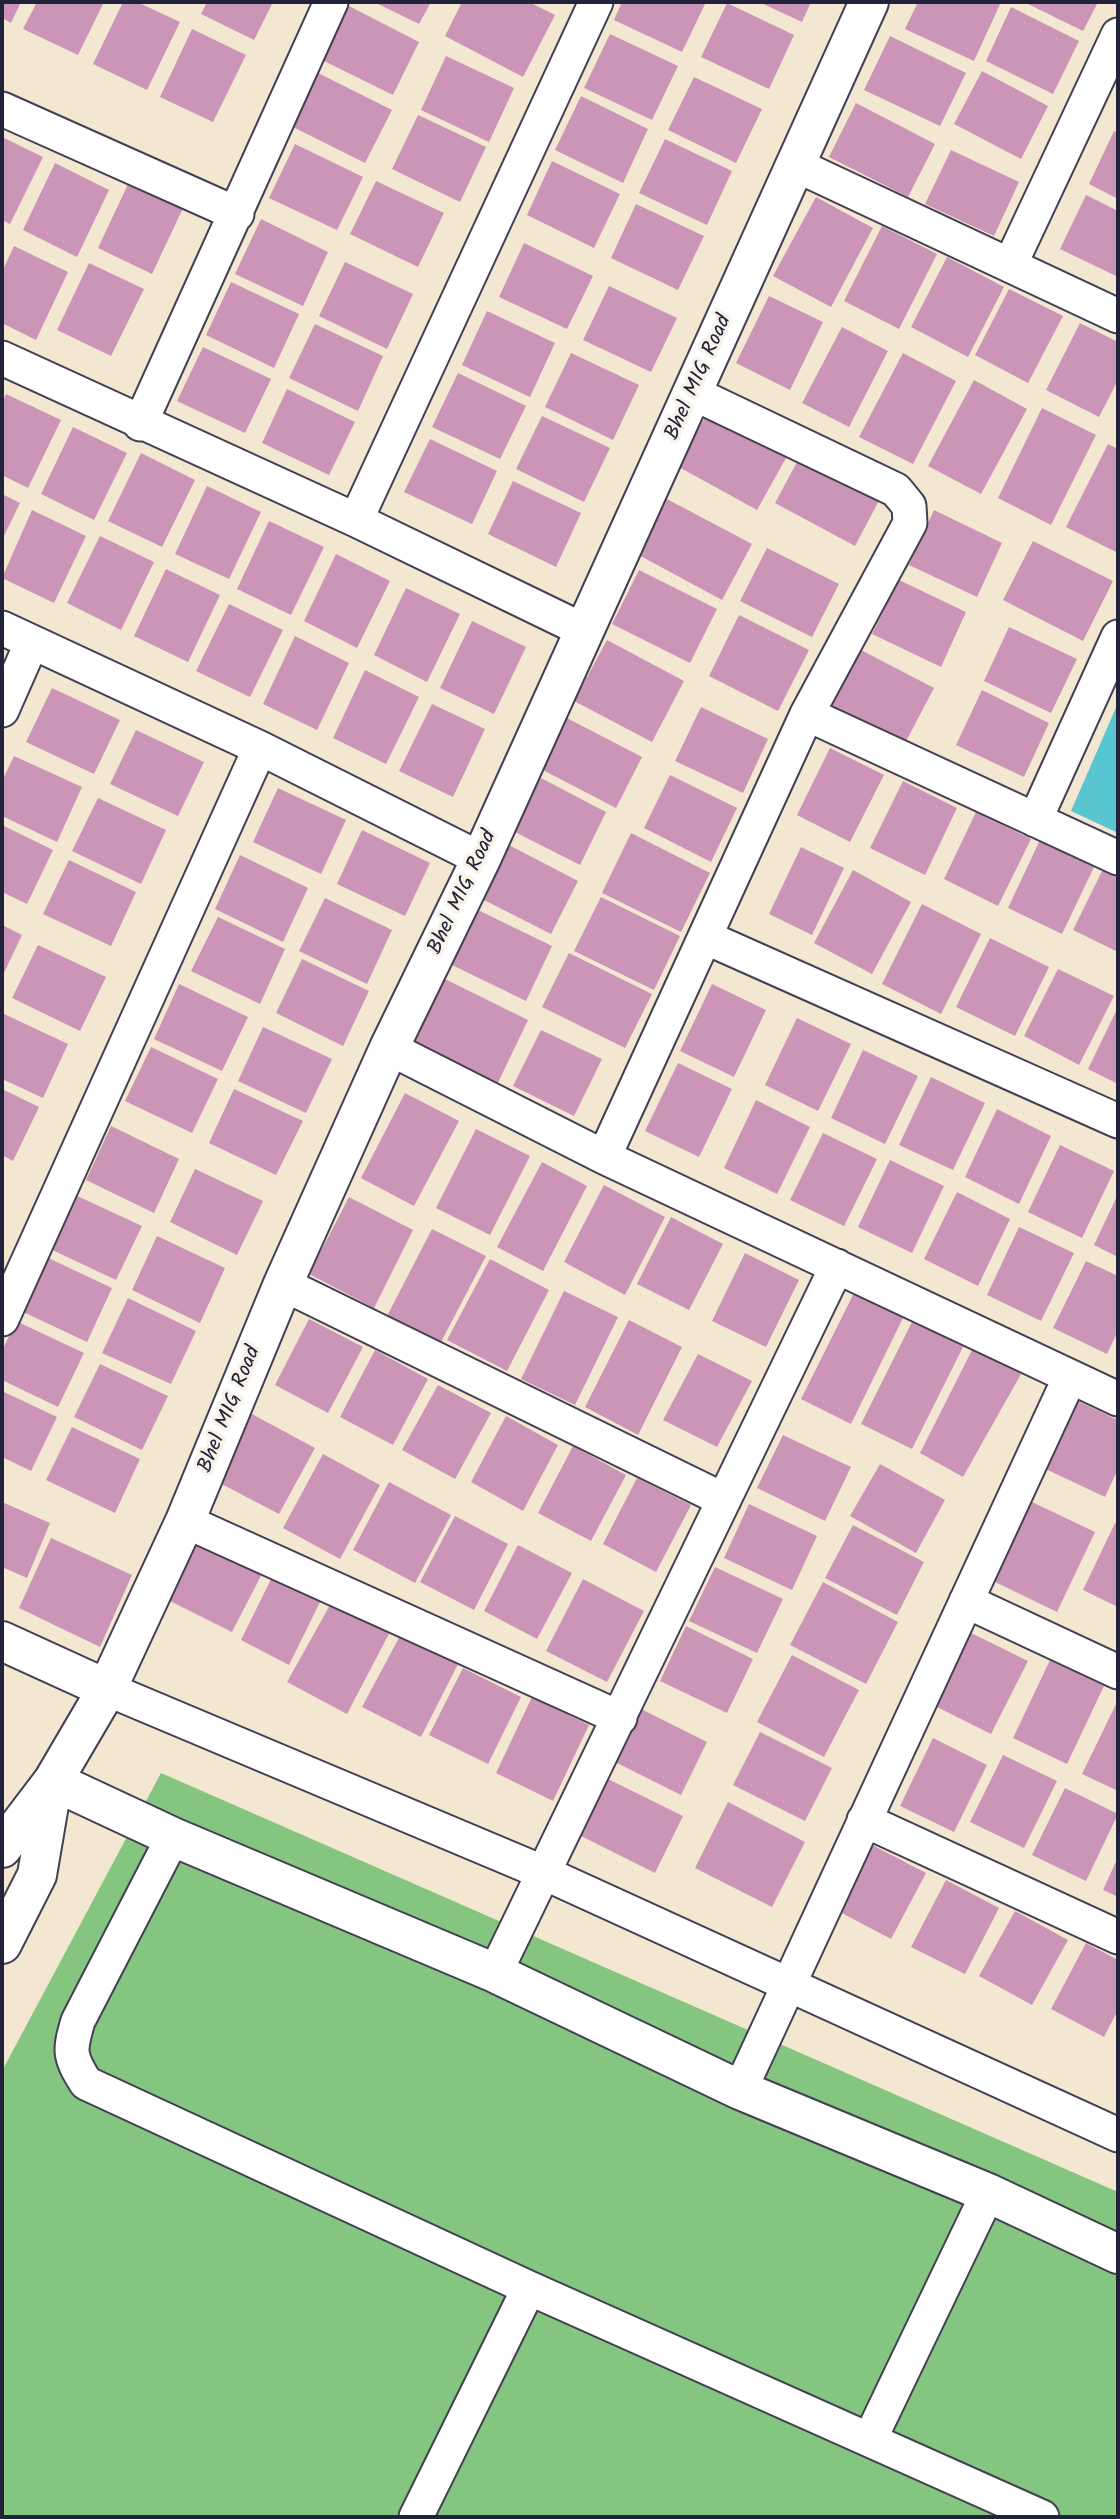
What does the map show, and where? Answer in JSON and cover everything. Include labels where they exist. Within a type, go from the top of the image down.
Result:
[{"type":"street","points":[[141,424],[331,2]]},
{"type":"street","points":[[356,520],[596,2]]},
{"type":"street","name":"Bhel MIG Road","points":[[2,1848],[53,1781],[107,1689],[185,1521],[283,1284],[389,1048],[481,859],[869,2]]},
{"type":"street","points":[[1010,265],[1118,35]]},
{"type":"street","points":[[2,109],[237,214]]},
{"type":"street","points":[[796,165],[1118,316]]},
{"type":"street","points":[[2,358],[141,424],[356,520],[583,630]]},
{"type":"street","points":[[604,1157],[807,714],[909,523],[909,506],[896,490],[693,393]]},
{"type":"street","points":[[2,628],[260,748],[481,859]]},
{"type":"street","points":[[1035,820],[1118,637]]},
{"type":"street","points":[[2,710],[32,642]]},
{"type":"street","points":[[807,714],[1118,858]]},
{"type":"street","points":[[2,1319],[260,748]]},
{"type":"street","points":[[705,937],[1118,1121]]},
{"type":"street","points":[[389,1048],[604,1157],[1118,1399]]},
{"type":"street","points":[[495,1973],[837,1266]]},
{"type":"street","points":[[283,1284],[724,1500]]},
{"type":"street","points":[[740,2090],[1070,1377]]},
{"type":"street","points":[[185,1521],[620,1718]]},
{"type":"street","points":[[966,1601],[1118,1671]]},
{"type":"street","points":[[2,1641],[107,1689],[542,1872],[789,1982],[1118,2135]]},
{"type":"street","points":[[53,1781],[173,1837],[495,1973],[740,2090],[988,2193],[1118,2254]]},
{"type":"street","name":"Bhel MIG Road","points":[[2,1944],[37,1875],[53,1781]]},
{"type":"street","points":[[864,1820],[1118,1937]]},
{"type":"street","points":[[173,1837],[78,2021],[70,2046],[71,2054],[86,2083],[529,2288],[1042,2517]]},
{"type":"street","points":[[870,2439],[988,2193]]},
{"type":"street","points":[[416,2517],[529,2288]]},
{"type":"green space","points":[[161,1773],[1118,2192],[1118,2517],[2,2517],[2,2071]]},
{"type":"water","points":[[1118,703],[1118,833],[1071,811]]},
{"type":"building","points":[[2,2],[21,2],[11,23],[2,18]]},
{"type":"building","points":[[37,2],[104,2],[78,55],[23,29]]},
{"type":"building","points":[[123,2],[137,2],[180,22],[147,90],[93,64]]},
{"type":"building","points":[[207,2],[273,2],[254,40],[201,14]]},
{"type":"building","points":[[374,2],[431,2],[419,24]]},
{"type":"building","points":[[462,2],[529,2],[555,15],[523,77],[445,36]]},
{"type":"building","points":[[622,2],[706,2],[682,52],[614,20]]},
{"type":"building","points":[[759,2],[811,2],[802,22]]},
{"type":"building","points":[[918,2],[1001,2],[974,61],[905,29]]},
{"type":"building","points":[[1024,2],[1098,2],[1083,31]]},
{"type":"building","points":[[727,3],[794,35],[769,89],[701,57]]},
{"type":"building","points":[[347,5],[419,42],[393,95],[320,59]]},
{"type":"building","points":[[1011,7],[1079,41],[1053,94],[986,61]]},
{"type":"building","points":[[192,29],[246,55],[213,122],[160,97]]},
{"type":"building","points":[[610,34],[678,66],[652,120],[584,88]]},
{"type":"building","points":[[890,36],[966,73],[940,126],[864,90]]},
{"type":"building","points":[[446,56],[514,88],[489,142],[421,110]]},
{"type":"building","points":[[982,71],[1048,106],[1021,159],[954,124]]},
{"type":"building","points":[[316,72],[392,110],[365,163],[289,125]]},
{"type":"building","points":[[694,77],[762,109],[736,163],[668,130]]},
{"type":"building","points":[[581,96],[648,129],[623,183],[555,150]]},
{"type":"building","points":[[856,103],[935,144],[908,197],[829,157]]},
{"type":"building","points":[[418,115],[486,147],[460,202],[392,169]]},
{"type":"building","points":[[1114,131],[1118,133],[1118,199],[1089,184]]},
{"type":"building","points":[[2,137],[43,157],[10,224],[2,220]]},
{"type":"building","points":[[665,139],[732,171],[707,225],[639,193]]},
{"type":"building","points":[[295,144],[363,177],[337,230],[269,198]]},
{"type":"building","points":[[951,150],[1019,182],[994,236],[925,204]]},
{"type":"building","points":[[552,161],[620,194],[594,248],[527,215]]},
{"type":"building","points":[[55,163],[109,190],[77,257],[23,230]]},
{"type":"building","points":[[130,180],[184,206],[152,274],[98,248]]},
{"type":"building","points":[[376,181],[444,213],[418,267],[350,234]]},
{"type":"building","points":[[1086,195],[1118,211],[1118,277],[1060,249]]},
{"type":"building","points":[[816,197],[873,228],[831,307],[773,276]]},
{"type":"building","points":[[636,204],[704,236],[678,290],[611,258]]},
{"type":"building","points":[[261,219],[328,252],[303,306],[235,274]]},
{"type":"building","points":[[882,226],[937,254],[899,329],[844,301]]},
{"type":"building","points":[[524,243],[593,276],[567,329],[499,297]]},
{"type":"building","points":[[14,246],[68,272],[36,340],[2,323],[2,272]]},
{"type":"building","points":[[947,257],[1004,287],[968,357],[911,327]]},
{"type":"building","points":[[345,262],[413,294],[387,349],[319,316]]},
{"type":"building","points":[[89,263],[144,289],[111,356],[57,330]]},
{"type":"building","points":[[231,282],[299,314],[274,368],[206,335]]},
{"type":"building","points":[[609,286],[677,318],[651,372],[583,340]]},
{"type":"building","points":[[1009,289],[1063,316],[1028,383],[975,355]]},
{"type":"building","points":[[769,296],[823,322],[790,390],[736,363]]},
{"type":"building","points":[[487,311],[555,343],[530,397],[462,365]]},
{"type":"building","points":[[1080,323],[1118,342],[1118,380],[1099,417],[1046,390]]},
{"type":"building","points":[[315,324],[383,356],[358,411],[289,378]]},
{"type":"building","points":[[842,327],[888,351],[849,427],[802,403]]},
{"type":"building","points":[[203,347],[271,379],[245,433],[177,401]]},
{"type":"building","points":[[571,353],[639,385],[613,440],[545,407]]},
{"type":"building","points":[[903,353],[956,381],[913,464],[859,437]]},
{"type":"building","points":[[458,373],[526,406],[500,459],[432,427]]},
{"type":"building","points":[[974,380],[1027,409],[981,494],[928,466]]},
{"type":"building","points":[[287,389],[355,422],[329,475],[262,443]]},
{"type":"building","points":[[6,394],[61,420],[28,488],[2,475],[2,404]]},
{"type":"building","points":[[1042,408],[1096,435],[1051,525],[998,498]]},
{"type":"building","points":[[707,414],[786,458],[757,510],[677,466]]},
{"type":"building","points":[[542,416],[610,448],[584,502],[516,469]]},
{"type":"building","points":[[73,427],[127,453],[94,520],[41,494]]},
{"type":"building","points":[[430,439],[497,471],[472,524],[404,492]]},
{"type":"building","points":[[1108,444],[1118,449],[1116,552],[1066,527]]},
{"type":"building","points":[[803,451],[883,493],[855,546],[775,503]]},
{"type":"building","points":[[141,453],[195,480],[162,547],[108,521]]},
{"type":"building","points":[[513,481],[581,513],[556,567],[488,534]]},
{"type":"building","points":[[207,486],[261,512],[229,579],[175,554]]},
{"type":"building","points":[[2,494],[20,503],[2,540]]},
{"type":"building","points":[[665,498],[752,544],[722,600],[635,553]]},
{"type":"building","points":[[32,510],[86,536],[54,603],[2,578]]},
{"type":"building","points":[[934,510],[1002,543],[977,597],[909,565]]},
{"type":"building","points":[[269,521],[324,547],[291,615],[237,589]]},
{"type":"building","points":[[100,536],[154,562],[121,630],[67,603]]},
{"type":"building","points":[[1033,541],[1113,581],[1083,641],[1003,600]]},
{"type":"building","points":[[767,548],[839,584],[812,637],[740,601]]},
{"type":"building","points":[[336,554],[390,581],[357,648],[304,621]]},
{"type":"building","points":[[166,569],[220,595],[188,662],[134,636]]},
{"type":"building","points":[[639,570],[717,609],[690,663],[612,624]]},
{"type":"building","points":[[899,580],[966,612],[941,667],[872,634]]},
{"type":"building","points":[[406,588],[460,614],[427,682],[374,655]]},
{"type":"building","points":[[229,604],[283,630],[250,697],[196,671]]},
{"type":"building","points":[[739,615],[809,650],[778,711],[709,676]]},
{"type":"building","points":[[472,621],[526,647],[494,714],[440,688]]},
{"type":"building","points":[[1009,627],[1077,659],[1051,713],[984,681]]},
{"type":"building","points":[[295,636],[349,663],[317,730],[263,704]]},
{"type":"building","points":[[607,640],[684,681],[652,742],[574,701]]},
{"type":"building","points":[[861,650],[934,688],[903,747],[830,710]]},
{"type":"building","points":[[365,670],[419,697],[386,764],[333,738]]},
{"type":"building","points":[[52,688],[120,720],[94,774],[26,742]]},
{"type":"building","points":[[982,690],[1049,723],[1024,777],[956,745]]},
{"type":"building","points":[[432,704],[485,729],[453,797],[399,771]]},
{"type":"building","points":[[701,707],[768,739],[743,793],[675,761]]},
{"type":"building","points":[[565,717],[642,757],[616,808],[539,768]]},
{"type":"building","points":[[136,730],[204,762],[178,816],[110,784]]},
{"type":"building","points":[[830,748],[884,775],[850,842],[797,815]]},
{"type":"building","points":[[14,756],[82,787],[57,842],[2,816],[2,781]]},
{"type":"building","points":[[670,775],[737,808],[711,862],[644,828]]},
{"type":"building","points":[[541,778],[606,812],[580,865],[513,831]]},
{"type":"building","points":[[903,781],[957,808],[925,875],[870,848]]},
{"type":"building","points":[[278,788],[346,820],[321,874],[253,842]]},
{"type":"building","points":[[98,798],[166,830],[141,884],[72,851]]},
{"type":"building","points":[[976,812],[1031,839],[998,906],[944,879]]},
{"type":"building","points":[[2,825],[53,850],[27,904],[2,892]]},
{"type":"building","points":[[362,830],[430,863],[405,916],[337,884]]},
{"type":"building","points":[[631,833],[710,873],[681,932],[602,893]]},
{"type":"building","points":[[1040,840],[1094,867],[1062,934],[1008,908]]},
{"type":"building","points":[[509,845],[578,881],[551,934],[482,899]]},
{"type":"building","points":[[801,847],[844,868],[812,935],[769,914]]},
{"type":"building","points":[[240,855],[308,888],[283,942],[215,909]]},
{"type":"building","points":[[69,860],[136,892],[111,946],[43,914]]},
{"type":"building","points":[[1106,863],[1118,869],[1118,952],[1073,930]]},
{"type":"building","points":[[853,870],[911,902],[872,974],[814,943]]},
{"type":"building","points":[[601,897],[680,936],[654,990],[574,951]]},
{"type":"building","points":[[325,898],[392,930],[367,984],[299,951]]},
{"type":"building","points":[[922,904],[981,934],[941,1014],[882,984]]},
{"type":"building","points":[[478,910],[552,946],[526,1001],[452,965]]},
{"type":"building","points":[[218,917],[285,949],[260,1004],[191,971]]},
{"type":"building","points":[[2,925],[22,935],[2,977]]},
{"type":"building","points":[[990,938],[1049,967],[1015,1036],[956,1007]]},
{"type":"building","points":[[38,945],[106,977],[80,1031],[12,998]]},
{"type":"building","points":[[569,953],[652,994],[625,1048],[542,1007]]},
{"type":"building","points":[[302,959],[369,991],[343,1046],[276,1013]]},
{"type":"building","points":[[1058,969],[1114,996],[1079,1065],[1024,1036]]},
{"type":"building","points":[[445,979],[528,1020],[494,1091],[410,1049]]},
{"type":"building","points":[[179,984],[248,1017],[222,1071],[154,1039]]},
{"type":"building","points":[[712,984],[766,1010],[734,1077],[680,1051]]},
{"type":"building","points":[[1118,1007],[1118,1084],[1088,1069]]},
{"type":"building","points":[[2,1013],[68,1044],[43,1098],[2,1079]]},
{"type":"building","points":[[797,1018],[851,1044],[818,1111],[765,1085]]},
{"type":"building","points":[[263,1027],[332,1059],[306,1113],[238,1081]]},
{"type":"building","points":[[541,1030],[602,1059],[574,1116],[513,1086]]},
{"type":"building","points":[[151,1047],[218,1079],[192,1133],[125,1101]]},
{"type":"building","points":[[863,1050],[918,1076],[885,1144],[831,1118]]},
{"type":"building","points":[[678,1063],[732,1089],[699,1157],[645,1131]]},
{"type":"building","points":[[931,1077],[985,1103],[953,1170],[899,1145]]},
{"type":"building","points":[[2,1089],[39,1107],[13,1161],[2,1155]]},
{"type":"building","points":[[234,1089],[303,1121],[276,1175],[209,1143]]},
{"type":"building","points":[[405,1093],[459,1121],[414,1206],[361,1178]]},
{"type":"building","points":[[756,1100],[810,1127],[777,1194],[724,1168]]},
{"type":"building","points":[[997,1109],[1051,1136],[1019,1204],[965,1177]]},
{"type":"building","points":[[111,1126],[179,1159],[154,1213],[86,1180]]},
{"type":"building","points":[[476,1129],[530,1156],[490,1235],[436,1208]]},
{"type":"building","points":[[823,1133],[877,1159],[844,1226],[790,1200]]},
{"type":"building","points":[[1060,1145],[1114,1171],[1082,1238],[1028,1212]]},
{"type":"building","points":[[890,1160],[944,1186],[912,1253],[858,1227]]},
{"type":"building","points":[[542,1162],[587,1186],[543,1271],[497,1247]]},
{"type":"building","points":[[195,1169],[263,1201],[237,1255],[170,1222]]},
{"type":"building","points":[[604,1185],[665,1217],[625,1295],[564,1262]]},
{"type":"building","points":[[957,1192],[1010,1219],[978,1286],[924,1259]]},
{"type":"building","points":[[73,1194],[142,1226],[116,1280],[48,1248]]},
{"type":"building","points":[[1118,1194],[1118,1257],[1094,1245]]},
{"type":"building","points":[[349,1197],[413,1230],[374,1308],[309,1274]]},
{"type":"building","points":[[671,1217],[723,1244],[689,1310],[637,1284]]},
{"type":"building","points":[[1019,1227],[1074,1253],[1041,1321],[987,1295]]},
{"type":"building","points":[[432,1229],[486,1256],[440,1344],[387,1316]]},
{"type":"building","points":[[157,1236],[225,1268],[200,1323],[132,1290]]},
{"type":"building","points":[[745,1253],[799,1280],[766,1347],[712,1321]]},
{"type":"building","points":[[44,1256],[112,1288],[87,1342],[19,1310]]},
{"type":"building","points":[[490,1259],[549,1290],[507,1371],[447,1340]]},
{"type":"building","points":[[1086,1261],[1118,1276],[1118,1331],[1107,1354],[1053,1328]]},
{"type":"building","points":[[564,1291],[618,1317],[575,1405],[521,1379]]},
{"type":"building","points":[[854,1293],[903,1318],[851,1424],[801,1399]]},
{"type":"building","points":[[128,1298],[196,1331],[171,1384],[102,1353]]},
{"type":"building","points":[[914,1318],[965,1343],[912,1449],[861,1424]]},
{"type":"building","points":[[309,1319],[363,1347],[328,1413],[275,1385]]},
{"type":"building","points":[[629,1320],[682,1347],[638,1435],[585,1407]]},
{"type":"building","points":[[16,1321],[84,1353],[58,1407],[2,1380],[2,1351]]},
{"type":"building","points":[[973,1348],[1021,1374],[963,1477],[920,1453]]},
{"type":"building","points":[[375,1350],[428,1379],[393,1445],[340,1417]]},
{"type":"building","points":[[698,1354],[752,1381],[717,1447],[663,1420]]},
{"type":"building","points":[[100,1364],[168,1396],[142,1450],[74,1417]]},
{"type":"building","points":[[438,1385],[491,1413],[455,1479],[402,1450]]},
{"type":"building","points":[[2,1391],[57,1417],[31,1471],[2,1457]]},
{"type":"building","points":[[1067,1396],[1118,1420],[1118,1469],[1105,1497],[1035,1464]]},
{"type":"building","points":[[250,1413],[315,1448],[279,1514],[214,1480]]},
{"type":"building","points":[[506,1416],[558,1445],[523,1511],[471,1482]]},
{"type":"building","points":[[72,1427],[140,1459],[115,1513],[46,1480]]},
{"type":"building","points":[[783,1435],[851,1467],[825,1521],[757,1488]]},
{"type":"building","points":[[573,1446],[626,1475],[591,1541],[538,1513]]},
{"type":"building","points":[[323,1454],[380,1485],[340,1559],[283,1528]]},
{"type":"building","points":[[880,1464],[945,1500],[916,1553],[850,1516]]},
{"type":"building","points":[[637,1478],[691,1505],[656,1572],[603,1544]]},
{"type":"building","points":[[389,1482],[451,1515],[415,1583],[353,1550]]},
{"type":"building","points":[[1030,1501],[1095,1532],[1057,1612],[991,1580]]},
{"type":"building","points":[[2,1502],[50,1523],[27,1578],[2,1567]]},
{"type":"building","points":[[749,1504],[817,1536],[792,1590],[724,1558]]},
{"type":"building","points":[[455,1516],[508,1544],[474,1610],[420,1582]]},
{"type":"building","points":[[1115,1523],[1118,1524],[1118,1607],[1083,1590]]},
{"type":"building","points":[[853,1525],[924,1562],[897,1615],[825,1578]]},
{"type":"building","points":[[192,1528],[266,1566],[232,1632],[158,1595]]},
{"type":"building","points":[[51,1538],[132,1575],[100,1647],[19,1608]]},
{"type":"building","points":[[518,1545],[572,1573],[537,1639],[484,1611]]},
{"type":"building","points":[[715,1567],[783,1599],[757,1653],[689,1621]]},
{"type":"building","points":[[274,1573],[322,1598],[289,1665],[241,1640]]},
{"type":"building","points":[[583,1579],[644,1611],[607,1682],[546,1651]]},
{"type":"building","points":[[823,1582],[898,1622],[866,1684],[790,1645]]},
{"type":"building","points":[[335,1596],[392,1628],[347,1714],[287,1682]]},
{"type":"building","points":[[686,1626],[753,1659],[727,1713],[660,1681]]},
{"type":"building","points":[[963,1629],[1028,1661],[991,1734],[927,1702]]},
{"type":"building","points":[[401,1634],[458,1664],[421,1737],[362,1707]]},
{"type":"building","points":[[792,1655],[859,1690],[824,1757],[757,1722]]},
{"type":"building","points":[[1050,1660],[1104,1686],[1067,1764],[1013,1738]]},
{"type":"building","points":[[463,1668],[521,1697],[488,1764],[429,1735]]},
{"type":"building","points":[[532,1697],[589,1725],[553,1801],[496,1773]]},
{"type":"building","points":[[1118,1700],[1118,1791],[1082,1774]]},
{"type":"building","points":[[639,1708],[707,1742],[681,1795],[613,1761]]},
{"type":"building","points":[[760,1732],[832,1768],[805,1821],[733,1785]]},
{"type":"building","points":[[933,1738],[987,1765],[954,1832],[900,1806]]},
{"type":"building","points":[[1003,1755],[1057,1781],[1024,1848],[970,1822]]},
{"type":"building","points":[[606,1778],[683,1816],[655,1873],[579,1835]]},
{"type":"building","points":[[1065,1788],[1118,1814],[1086,1881],[1032,1855]]},
{"type":"building","points":[[728,1802],[805,1842],[772,1907],[695,1868]]},
{"type":"building","points":[[872,1845],[926,1873],[891,1939],[838,1911]]},
{"type":"building","points":[[1118,1857],[1118,1897],[1103,1890]]},
{"type":"building","points":[[946,1880],[999,1908],[965,1974],[911,1947]]},
{"type":"building","points":[[1015,1911],[1068,1940],[1032,2005],[979,1976]]},
{"type":"building","points":[[1086,1943],[1118,1960],[1118,2010],[1104,2037],[1051,2009]]}]
